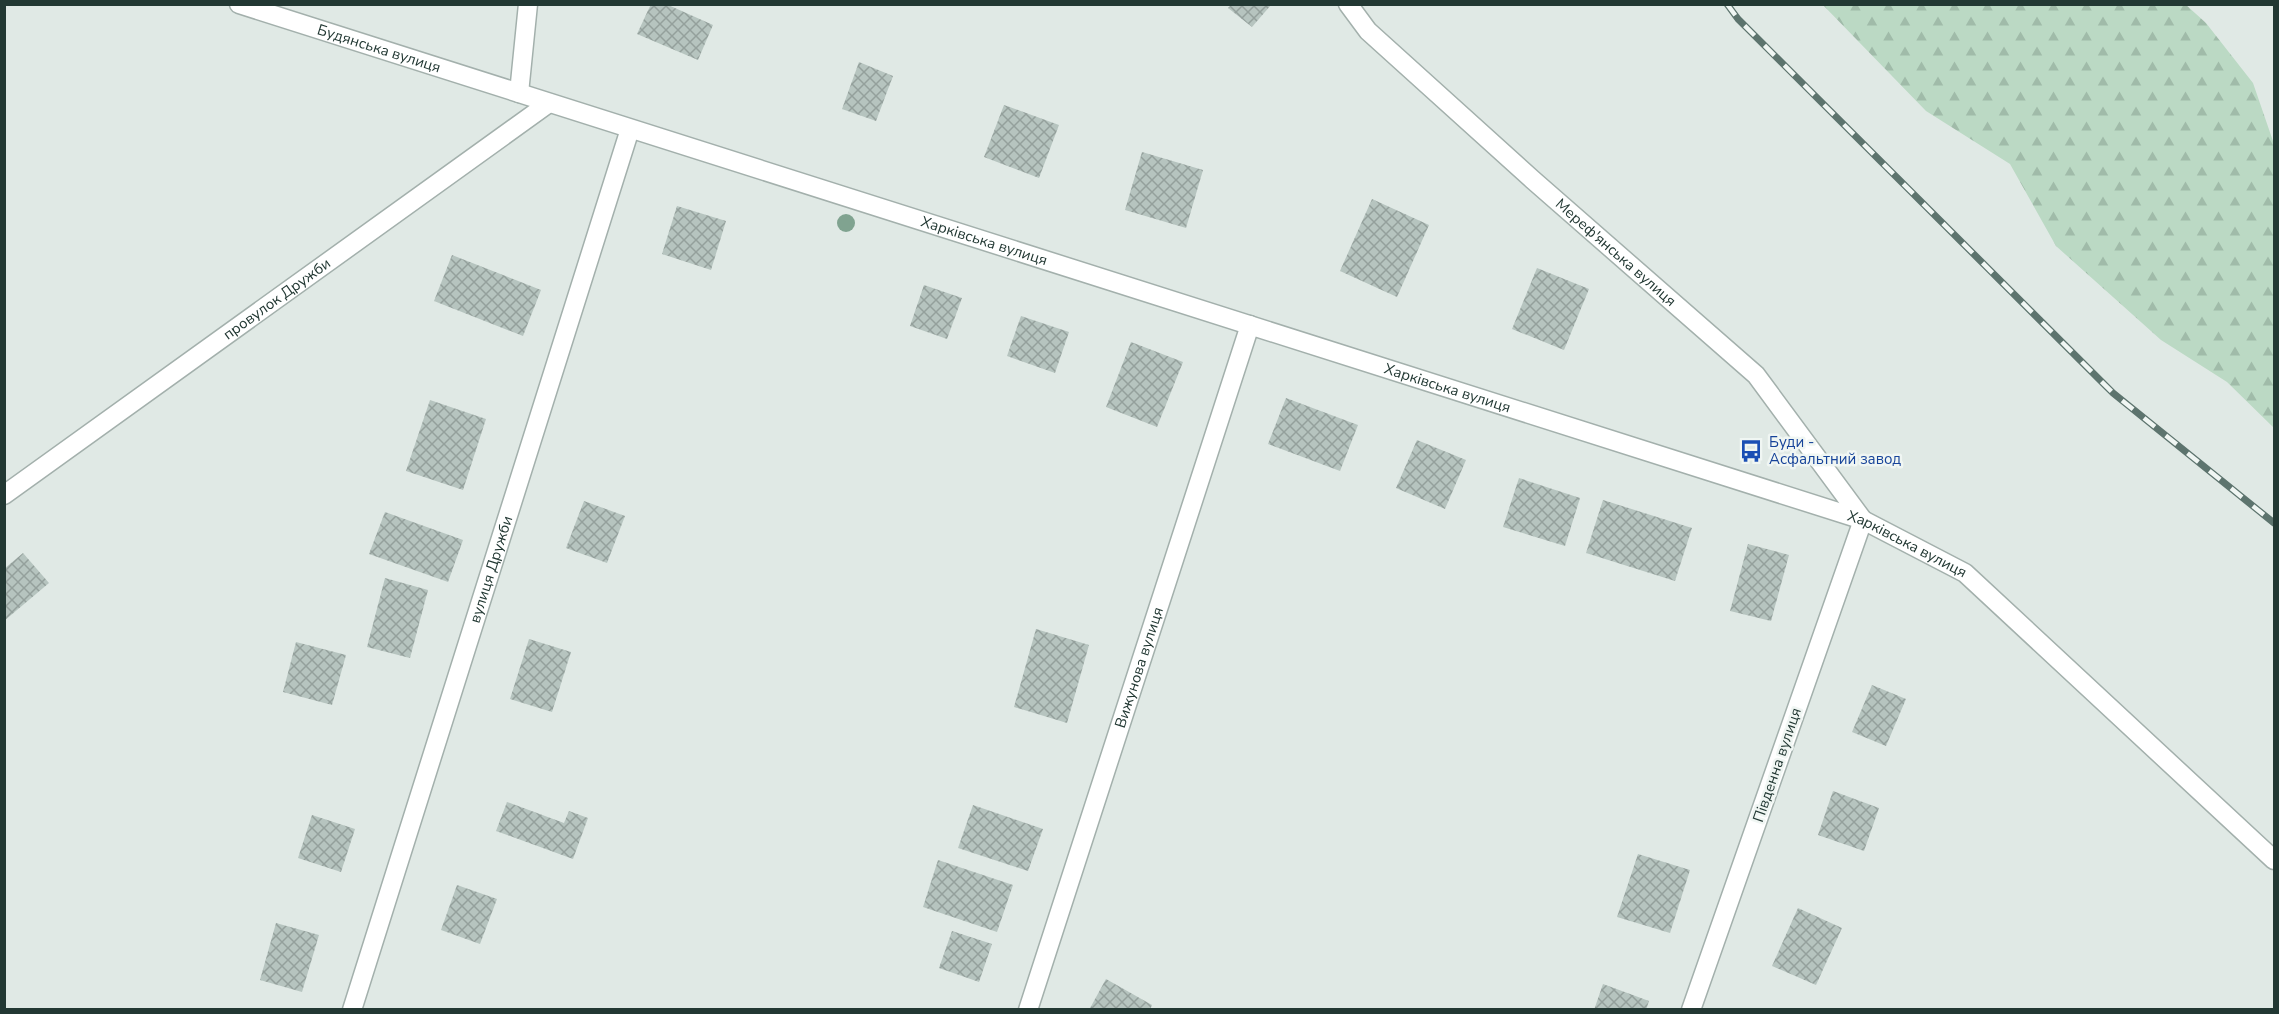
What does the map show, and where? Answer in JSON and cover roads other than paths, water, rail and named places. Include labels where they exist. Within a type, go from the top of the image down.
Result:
[{"type":"street","name":"Будянська вулиця","points":[[239,4],[519,93]]},
{"type":"street","points":[[519,93],[528,4]]},
{"type":"street","name":"Мереф'янська вулиця","points":[[1348,4],[1368,31],[1533,180],[1756,375],[1863,520]]},
{"type":"street","name":"Харківська вулиця","points":[[519,93],[1863,520],[1965,573],[2274,860]]},
{"type":"street","name":"провулок Дружби","points":[[4,495],[549,103]]},
{"type":"street","name":"вулиця Дружби","points":[[352,1010],[630,129]]},
{"type":"street","name":"Вижунова вулиця","points":[[1028,1010],[1250,325]]},
{"type":"street","name":"Південна вулиця","points":[[1691,1010],[1863,520]]},
{"type":"railway","points":[[1727,4],[1738,19],[2113,393],[2274,523]]},
{"type":"place","name":"Буди - Асфальтний завод","points":[[1751,451]]}]
